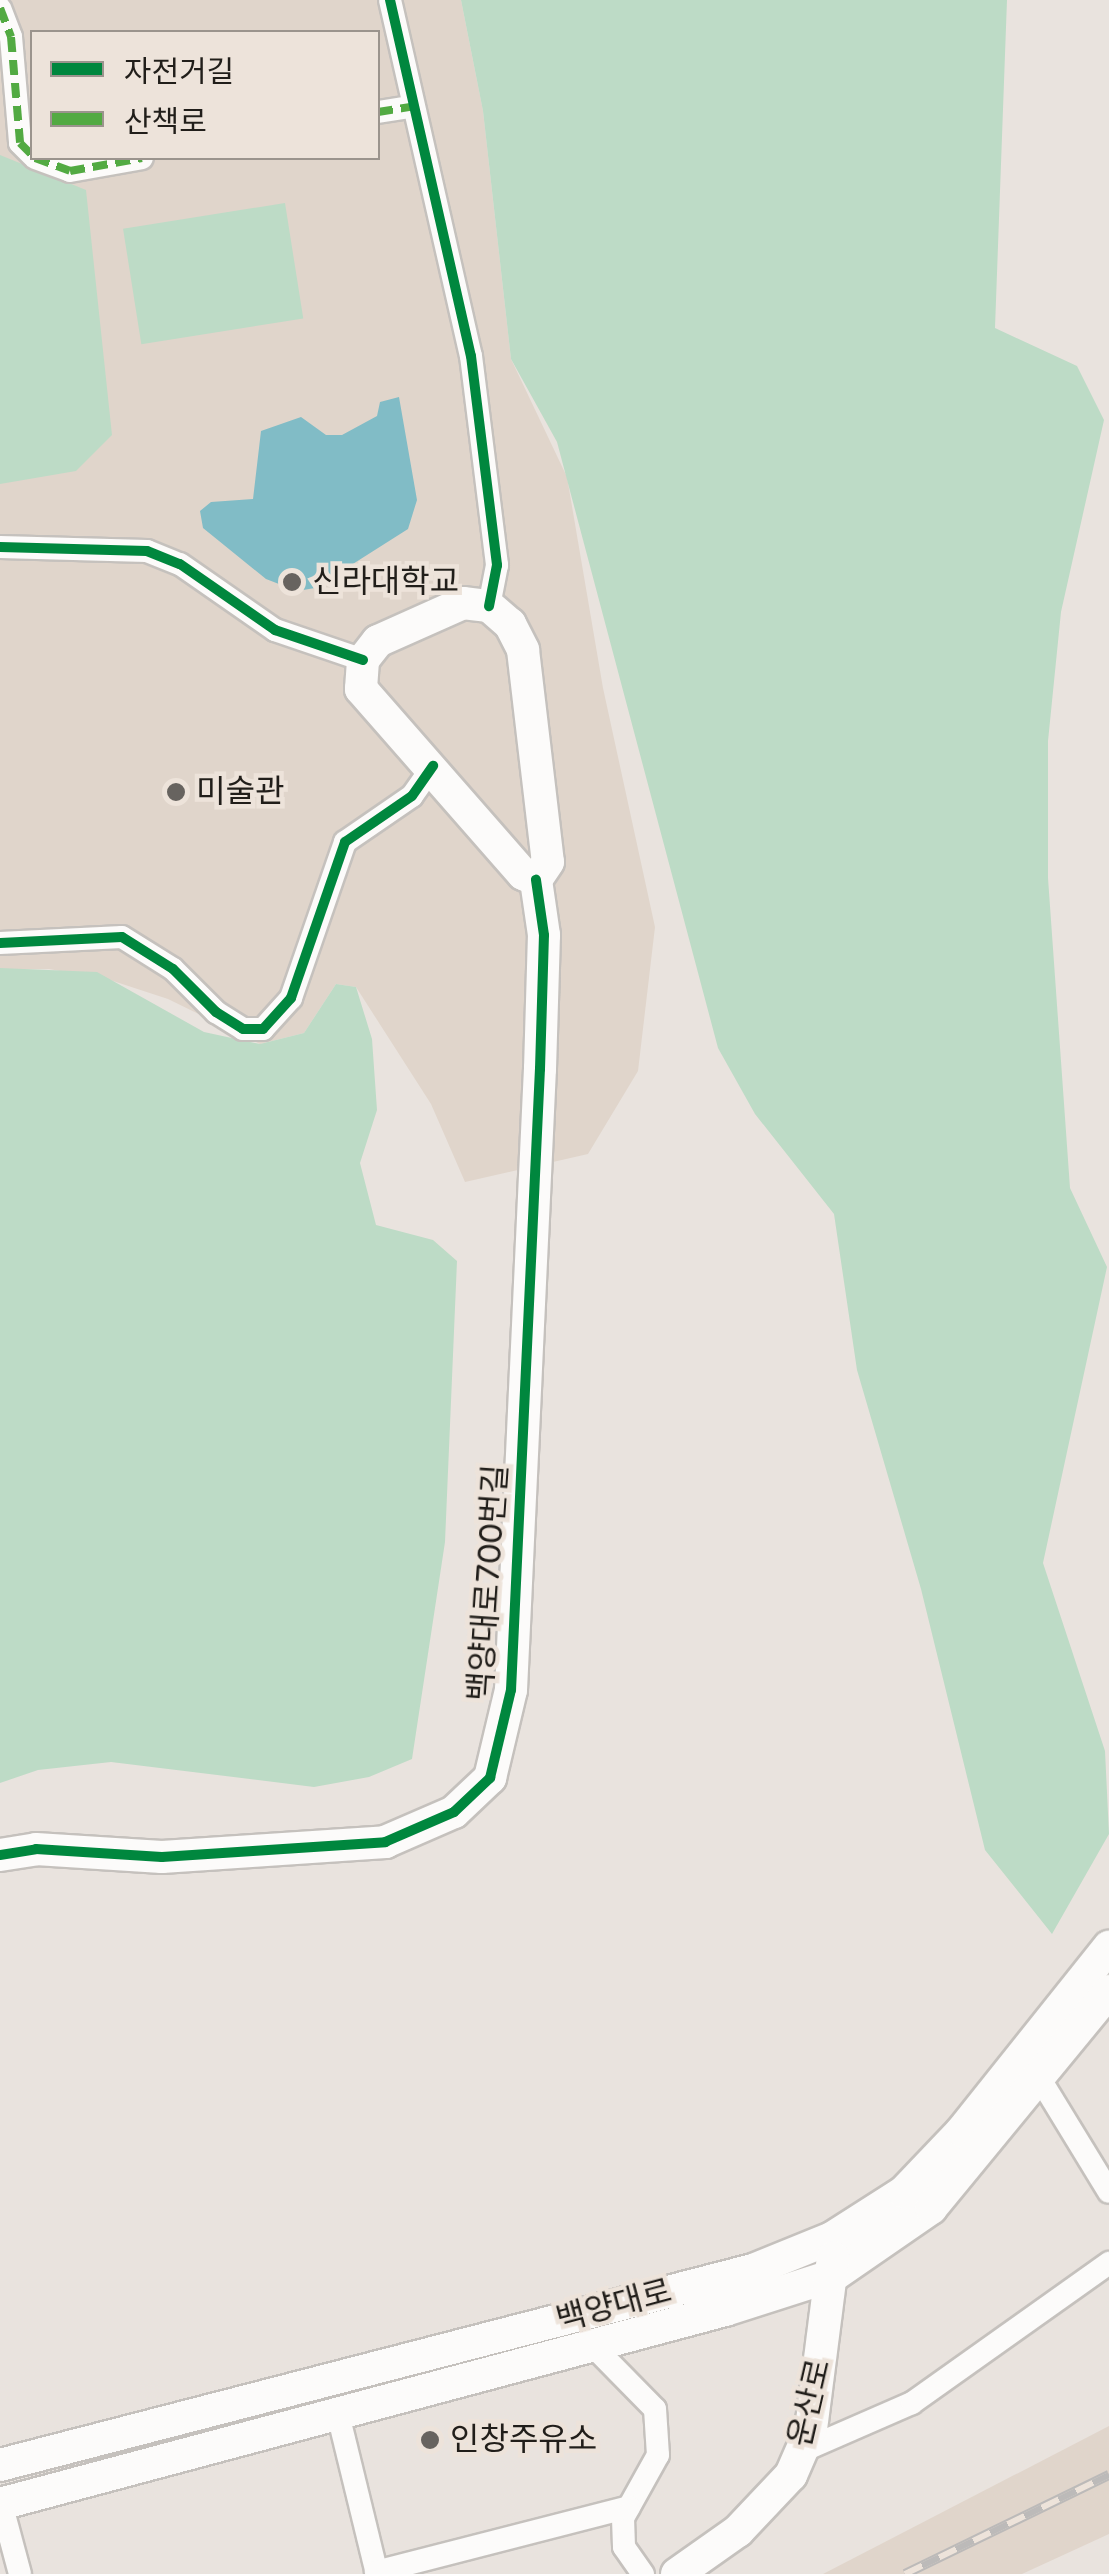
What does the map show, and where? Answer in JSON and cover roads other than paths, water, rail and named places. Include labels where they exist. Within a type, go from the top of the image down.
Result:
[{"type":"main road","points":[[489,606],[463,603],[378,641],[362,660],[361,689],[372,708],[433,766],[524,874],[536,880]]},
{"type":"main road","name":"백양대로700번길","points":[[0,1855],[36,1849],[179,1856],[386,1842],[454,1812],[490,1778],[511,1690],[540,1070],[544,935],[536,880],[548,862],[523,650],[510,624],[489,606]]},
{"type":"main road","name":"백양대로","points":[[0,2464],[753,2270],[832,2238],[904,2192],[962,2131],[1109,1948]]},
{"type":"main road","name":"백양대로","points":[[1,2503],[594,2346],[834,2276],[931,2208],[1109,1992]]},
{"type":"main road","name":"운산로","points":[[677,2574],[763,2508],[802,2451],[812,2429],[834,2276],[832,2238]]},
{"type":"street","points":[[390,0],[471,356],[497,565],[489,606]]},
{"type":"street","points":[[0,8],[11,37],[20,143],[30,152]]},
{"type":"street","points":[[380,112],[414,106]]},
{"type":"street","points":[[44,160],[70,171],[131,160]]},
{"type":"street","points":[[0,546],[147,551],[180,564],[275,630],[362,660]]},
{"type":"street","points":[[0,943],[122,937],[174,968],[216,1012],[243,1029],[263,1029],[291,998],[345,842],[412,796],[433,766]]},
{"type":"street","points":[[1040,2078],[1109,2192]]},
{"type":"street","points":[[802,2451],[912,2402],[1109,2264]]},
{"type":"street","name":"백양대로","points":[[594,2346],[655,2409],[658,2455],[623,2518],[624,2547],[642,2574]]},
{"type":"street","points":[[338,2414],[376,2573],[629,2507]]},
{"type":"street","name":"백양대로","points":[[1,2503],[20,2574]]},
{"type":"water","points":[[399,397],[417,500],[408,529],[315,588],[297,591],[266,579],[203,528],[200,511],[211,502],[253,499],[261,431],[301,417],[326,435],[342,435],[377,416],[380,402]]},
{"type":"railway","points":[[905,2574],[1109,2475]]},
{"type":"place","name":"신라대학교","points":[[292,582]]},
{"type":"place","name":"미술관","points":[[176,792]]},
{"type":"place","name":"인창주유소","points":[[430,2440]]}]
